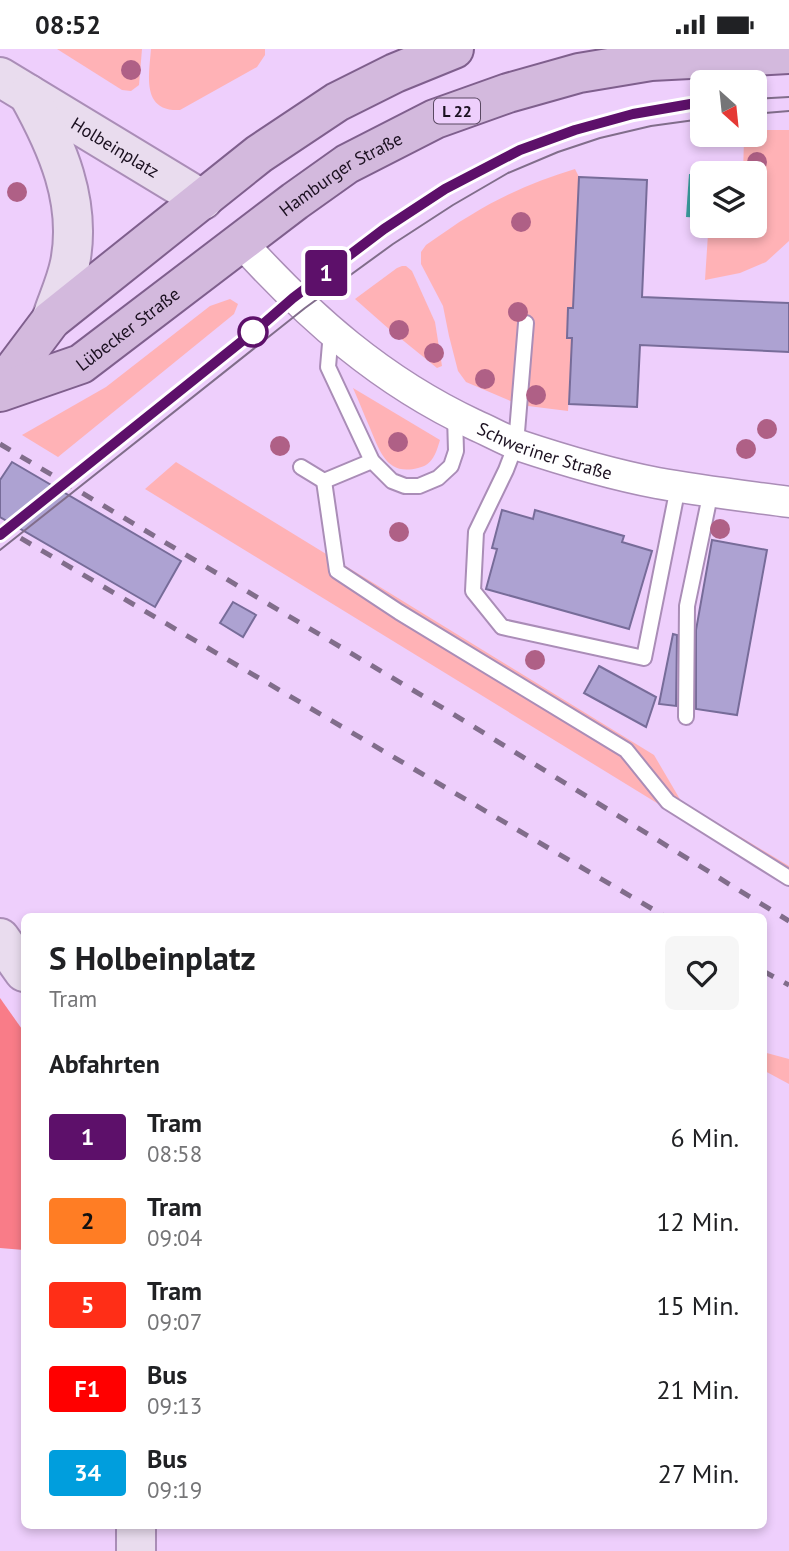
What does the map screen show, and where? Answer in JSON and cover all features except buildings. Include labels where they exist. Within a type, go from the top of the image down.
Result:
[{"type":"main road","name":"L 22","points":[[202,200],[259,154],[337,102],[395,73],[454,49]]},
{"type":"main road","name":"Hamburger Straße","points":[[241,241],[347,164],[435,120],[508,93],[579,73],[651,61],[789,54]]},
{"type":"main road","points":[[202,200],[241,241]]},
{"type":"main road","name":"Lübecker Straße","points":[[0,390],[51,320],[202,200]]},
{"type":"main road","name":"Lübecker Straße","points":[[0,390],[80,364],[241,241]]},
{"type":"street","name":"Holbeinplatz","points":[[14,85],[202,200]]},
{"type":"street","points":[[14,85],[48,129],[61,162],[72,209],[70,262],[51,320]]},
{"type":"street","points":[[241,241],[279,283],[331,331]]},
{"type":"street","name":"Schweriner Straße","points":[[331,331],[400,384],[455,415],[516,444],[655,483],[789,502]]},
{"type":"street","points":[[0,938],[21,968]]},
{"type":"street","points":[[135,1551],[136,1529]]},
{"type":"lane","points":[[526,323],[516,444],[476,532],[473,591],[502,627],[644,658],[678,487]]},
{"type":"lane","points":[[331,331],[328,367],[372,461],[393,481],[405,486],[419,486],[438,478],[451,466],[456,451],[455,415]]},
{"type":"lane","points":[[324,481],[372,461]]},
{"type":"lane","points":[[301,467],[324,481]]},
{"type":"lane","points":[[324,481],[337,571],[399,612],[626,750],[667,802],[789,878]]},
{"type":"lane","points":[[685,717],[687,606],[711,491]]},
{"type":"shaded area","points":[[57,49],[142,49],[139,85],[131,91],[122,90]]},
{"type":"shaded area","points":[[151,49],[265,49],[265,55],[257,67],[180,110],[167,109],[153,98],[149,80]]},
{"type":"shaded area","points":[[767,130],[789,130],[789,241],[766,262],[740,273],[705,280],[708,238],[767,238],[767,161],[743,161],[744,147],[767,147]]},
{"type":"shaded area","points":[[575,169],[579,177],[573,308],[568,308],[567,338],[572,338],[568,411],[520,405],[466,382],[458,371],[443,306],[421,264],[421,252],[426,245],[496,201]]},
{"type":"shaded area","points":[[689,174],[690,174],[690,217],[686,217]]},
{"type":"shaded area","points":[[402,266],[412,271],[435,322],[442,366],[437,368],[355,299]]},
{"type":"shaded area","points":[[230,299],[238,304],[234,314],[58,457],[22,435],[106,387],[210,306]]},
{"type":"shaded area","points":[[353,388],[440,440],[430,461],[423,466],[407,470],[386,460]]},
{"type":"shaded area","points":[[176,462],[654,755],[681,801],[789,866],[789,884],[145,489]]},
{"type":"shaded area","points":[[0,998],[21,1028],[21,1250],[0,1248]]},
{"type":"shaded area","points":[[767,1053],[789,1059],[789,1084],[767,1072]]},
{"type":"tram line","points":[[767,98],[789,97]]},
{"type":"tram line","points":[[0,535],[293,298],[384,229],[445,189],[520,150],[574,130],[633,114],[690,104]]},
{"type":"tram line","name":"1","points":[[0,535],[293,298],[384,229],[445,189],[520,150],[575,130],[633,114],[690,104]]},
{"type":"tram line","points":[[767,113],[789,111]]},
{"type":"tram line","points":[[0,550],[305,308],[393,244],[453,205],[508,173],[558,152],[600,138],[651,126],[690,121]]},
{"type":"railway","points":[[0,444],[453,714],[789,921]]},
{"type":"railway","points":[[0,526],[659,913]]},
{"type":"railway","points":[[767,973],[789,985]]}]
